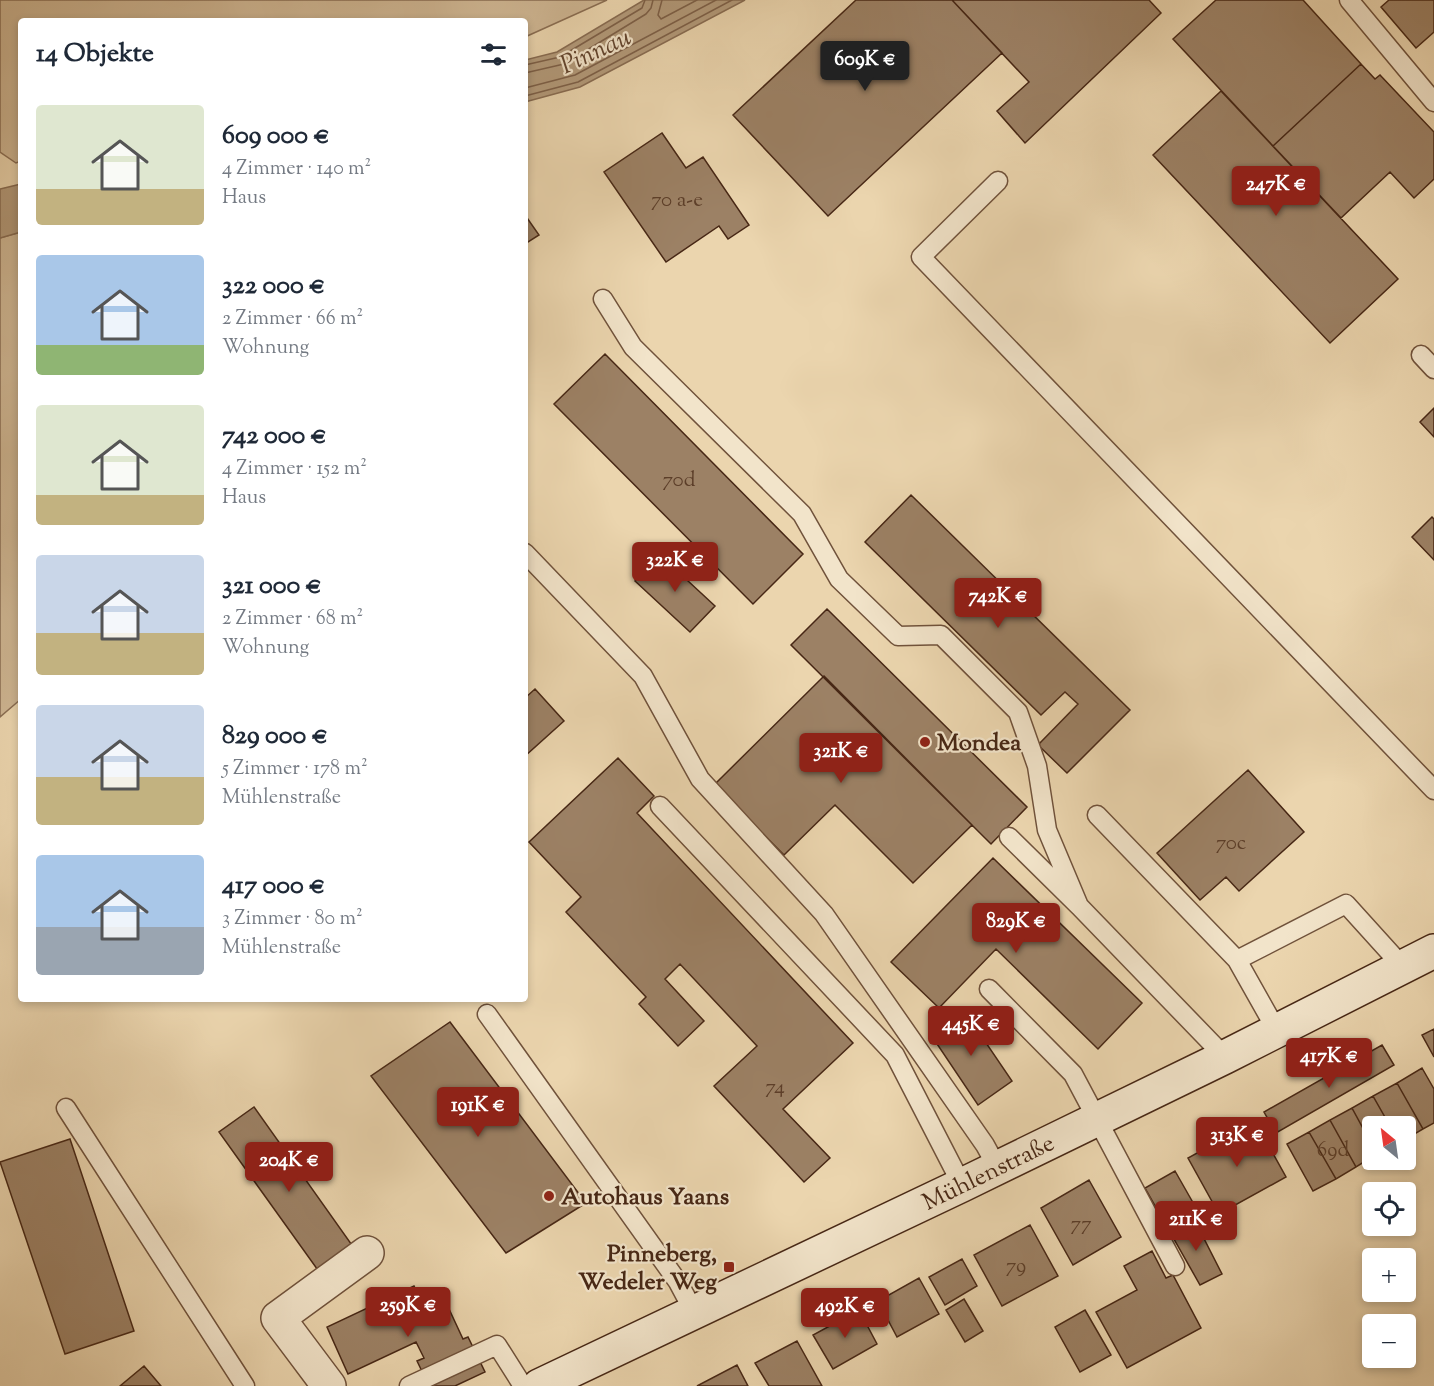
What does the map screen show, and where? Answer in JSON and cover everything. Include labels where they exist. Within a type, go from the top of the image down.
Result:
[{"type":"main road","name":"Mühlenstraße","points":[[539,1386],[962,1185],[1225,1057],[1434,951]]},
{"type":"main road","points":[[329,1386],[278,1318],[367,1253]]},
{"type":"lane","points":[[1349,0],[1434,102]]},
{"type":"lane","points":[[998,181],[921,257],[1434,790]]},
{"type":"lane","points":[[603,299],[633,347],[802,514],[839,579],[898,636],[941,635],[1018,712],[1037,766],[1047,830],[1079,906]]},
{"type":"lane","points":[[1421,355],[1434,369]]},
{"type":"lane","points":[[528,557],[643,676],[700,779],[824,914],[985,1145],[997,1167]]},
{"type":"lane","points":[[660,806],[895,1055],[962,1185]]},
{"type":"lane","points":[[1097,815],[1237,960],[1277,1031]]},
{"type":"lane","points":[[1009,837],[1225,1057]]},
{"type":"lane","points":[[1237,960],[1346,904],[1402,967]]},
{"type":"lane","points":[[989,989],[1073,1074],[1175,1266]]},
{"type":"lane","points":[[487,1014],[678,1282],[694,1312]]},
{"type":"lane","points":[[66,1108],[245,1386]]},
{"type":"lane","points":[[409,1386],[497,1345],[523,1386]]},
{"type":"shaded area","points":[[0,0],[607,0],[528,36],[528,18],[18,18],[18,162],[0,152]]},
{"type":"shaded area","points":[[18,233],[18,702],[0,717],[0,238]]},
{"type":"water","name":"Pinnau","points":[[644,0],[745,0],[580,87],[528,101],[528,59],[557,52]]},
{"type":"water","points":[[18,185],[18,233],[0,238],[0,189]]},
{"type":"building","points":[[856,0],[952,0],[1002,53],[828,216],[733,115]]},
{"type":"building","points":[[952,0],[1149,0],[1161,13],[1025,143],[997,111],[1029,82]]},
{"type":"building","points":[[1216,0],[1303,0],[1361,64],[1273,146],[1173,39]]},
{"type":"building","points":[[1389,0],[1434,0],[1434,32],[1416,48],[1381,7]]},
{"type":"building","points":[[1361,64],[1375,79],[1380,75],[1434,132],[1434,179],[1414,198],[1390,172],[1341,218],[1273,146]]},
{"type":"building","points":[[1221,91],[1398,279],[1330,343],[1153,155]]},
{"type":"building","points":[[662,133],[686,168],[703,157],[749,225],[728,239],[719,226],[666,262],[604,172]]},
{"type":"building","points":[[528,219],[539,235],[528,242]]},
{"type":"building","points":[[605,354],[803,554],[753,604],[554,404]]},
{"type":"building","points":[[1434,408],[1434,437],[1420,422]]},
{"type":"building","points":[[911,495],[1130,710],[1067,773],[1038,745],[1078,704],[1065,692],[1041,715],[865,542]]},
{"type":"building","points":[[1432,517],[1434,519],[1434,560],[1412,537]]},
{"type":"building","points":[[660,555],[715,606],[690,632],[635,581]]},
{"type":"building","name":"Mondea","points":[[827,609],[1027,807],[991,844],[791,645]]},
{"type":"building","points":[[824,676],[972,825],[913,883],[835,805],[784,855],[714,785]]},
{"type":"building","points":[[535,689],[564,721],[528,753],[528,695]]},
{"type":"building","points":[[618,758],[654,796],[637,813],[853,1043],[783,1109],[830,1158],[804,1182],[714,1086],[757,1046],[680,964],[665,979],[704,1021],[678,1046],[639,1004],[646,997],[566,912],[581,897],[529,842]]},
{"type":"building","points":[[1248,770],[1304,832],[1239,891],[1226,877],[1200,900],[1157,853]]},
{"type":"building","points":[[993,858],[1142,1003],[1098,1049],[996,949],[939,1008],[891,962]]},
{"type":"building","points":[[963,1009],[1012,1081],[978,1105],[929,1032]]},
{"type":"building","points":[[450,1022],[586,1203],[506,1253],[371,1076]]},
{"type":"building","points":[[1434,1029],[1434,1057],[1422,1035]]},
{"type":"building","points":[[1382,1045],[1394,1065],[1276,1133],[1264,1112]]},
{"type":"building","points":[[1422,1068],[1434,1089],[1434,1123],[1423,1129],[1397,1083]]},
{"type":"building","points":[[1397,1083],[1416,1116],[1384,1116],[1373,1096]]},
{"type":"building","points":[[1373,1096],[1384,1116],[1362,1116],[1362,1126],[1352,1108]]},
{"type":"building","points":[[254,1107],[359,1255],[325,1280],[219,1132]]},
{"type":"building","points":[[1352,1108],[1362,1126],[1362,1163],[1356,1167],[1330,1120]]},
{"type":"building","points":[[1416,1117],[1423,1129],[1416,1133]]},
{"type":"building","points":[[1330,1120],[1356,1167],[1336,1179],[1309,1132]]},
{"type":"building","points":[[1255,1121],[1286,1177],[1219,1214],[1188,1158]]},
{"type":"building","points":[[1309,1132],[1336,1179],[1313,1191],[1287,1144]]},
{"type":"building","points":[[70,1139],[134,1331],[65,1354],[0,1162]]},
{"type":"building","points":[[1175,1171],[1200,1215],[1170,1232],[1145,1188]]},
{"type":"building","points":[[1089,1180],[1121,1237],[1073,1265],[1041,1208]]},
{"type":"building","points":[[1194,1219],[1222,1274],[1200,1285],[1170,1232]]},
{"type":"building","points":[[1030,1225],[1058,1276],[1002,1306],[974,1255]]},
{"type":"building","points":[[1152,1251],[1166,1278],[1173,1275],[1201,1328],[1127,1368],[1096,1312],[1137,1290],[1124,1266]]},
{"type":"building","points":[[962,1259],[977,1286],[945,1305],[929,1277]]},
{"type":"building","points":[[919,1278],[939,1314],[897,1337],[878,1301]]},
{"type":"building","points":[[414,1286],[422,1303],[442,1294],[463,1339],[468,1337],[485,1372],[455,1386],[429,1386],[417,1361],[424,1358],[416,1342],[348,1374],[327,1327]]},
{"type":"building","points":[[964,1299],[983,1331],[965,1342],[946,1310]]},
{"type":"building","points":[[859,1310],[877,1344],[833,1369],[813,1335]]},
{"type":"building","points":[[1085,1310],[1111,1355],[1080,1372],[1055,1327]]},
{"type":"building","points":[[797,1341],[822,1386],[769,1386],[755,1363]]},
{"type":"building","points":[[737,1365],[748,1386],[697,1386]]},
{"type":"building","points":[[144,1366],[161,1386],[120,1386]]},
{"type":"place","name":"Mondea","points":[[925,742]]},
{"type":"place","name":"Autohaus Yaans","points":[[549,1196]]},
{"type":"place","name":"Pinneberg, Wedeler Weg","points":[[729,1267]]}]
